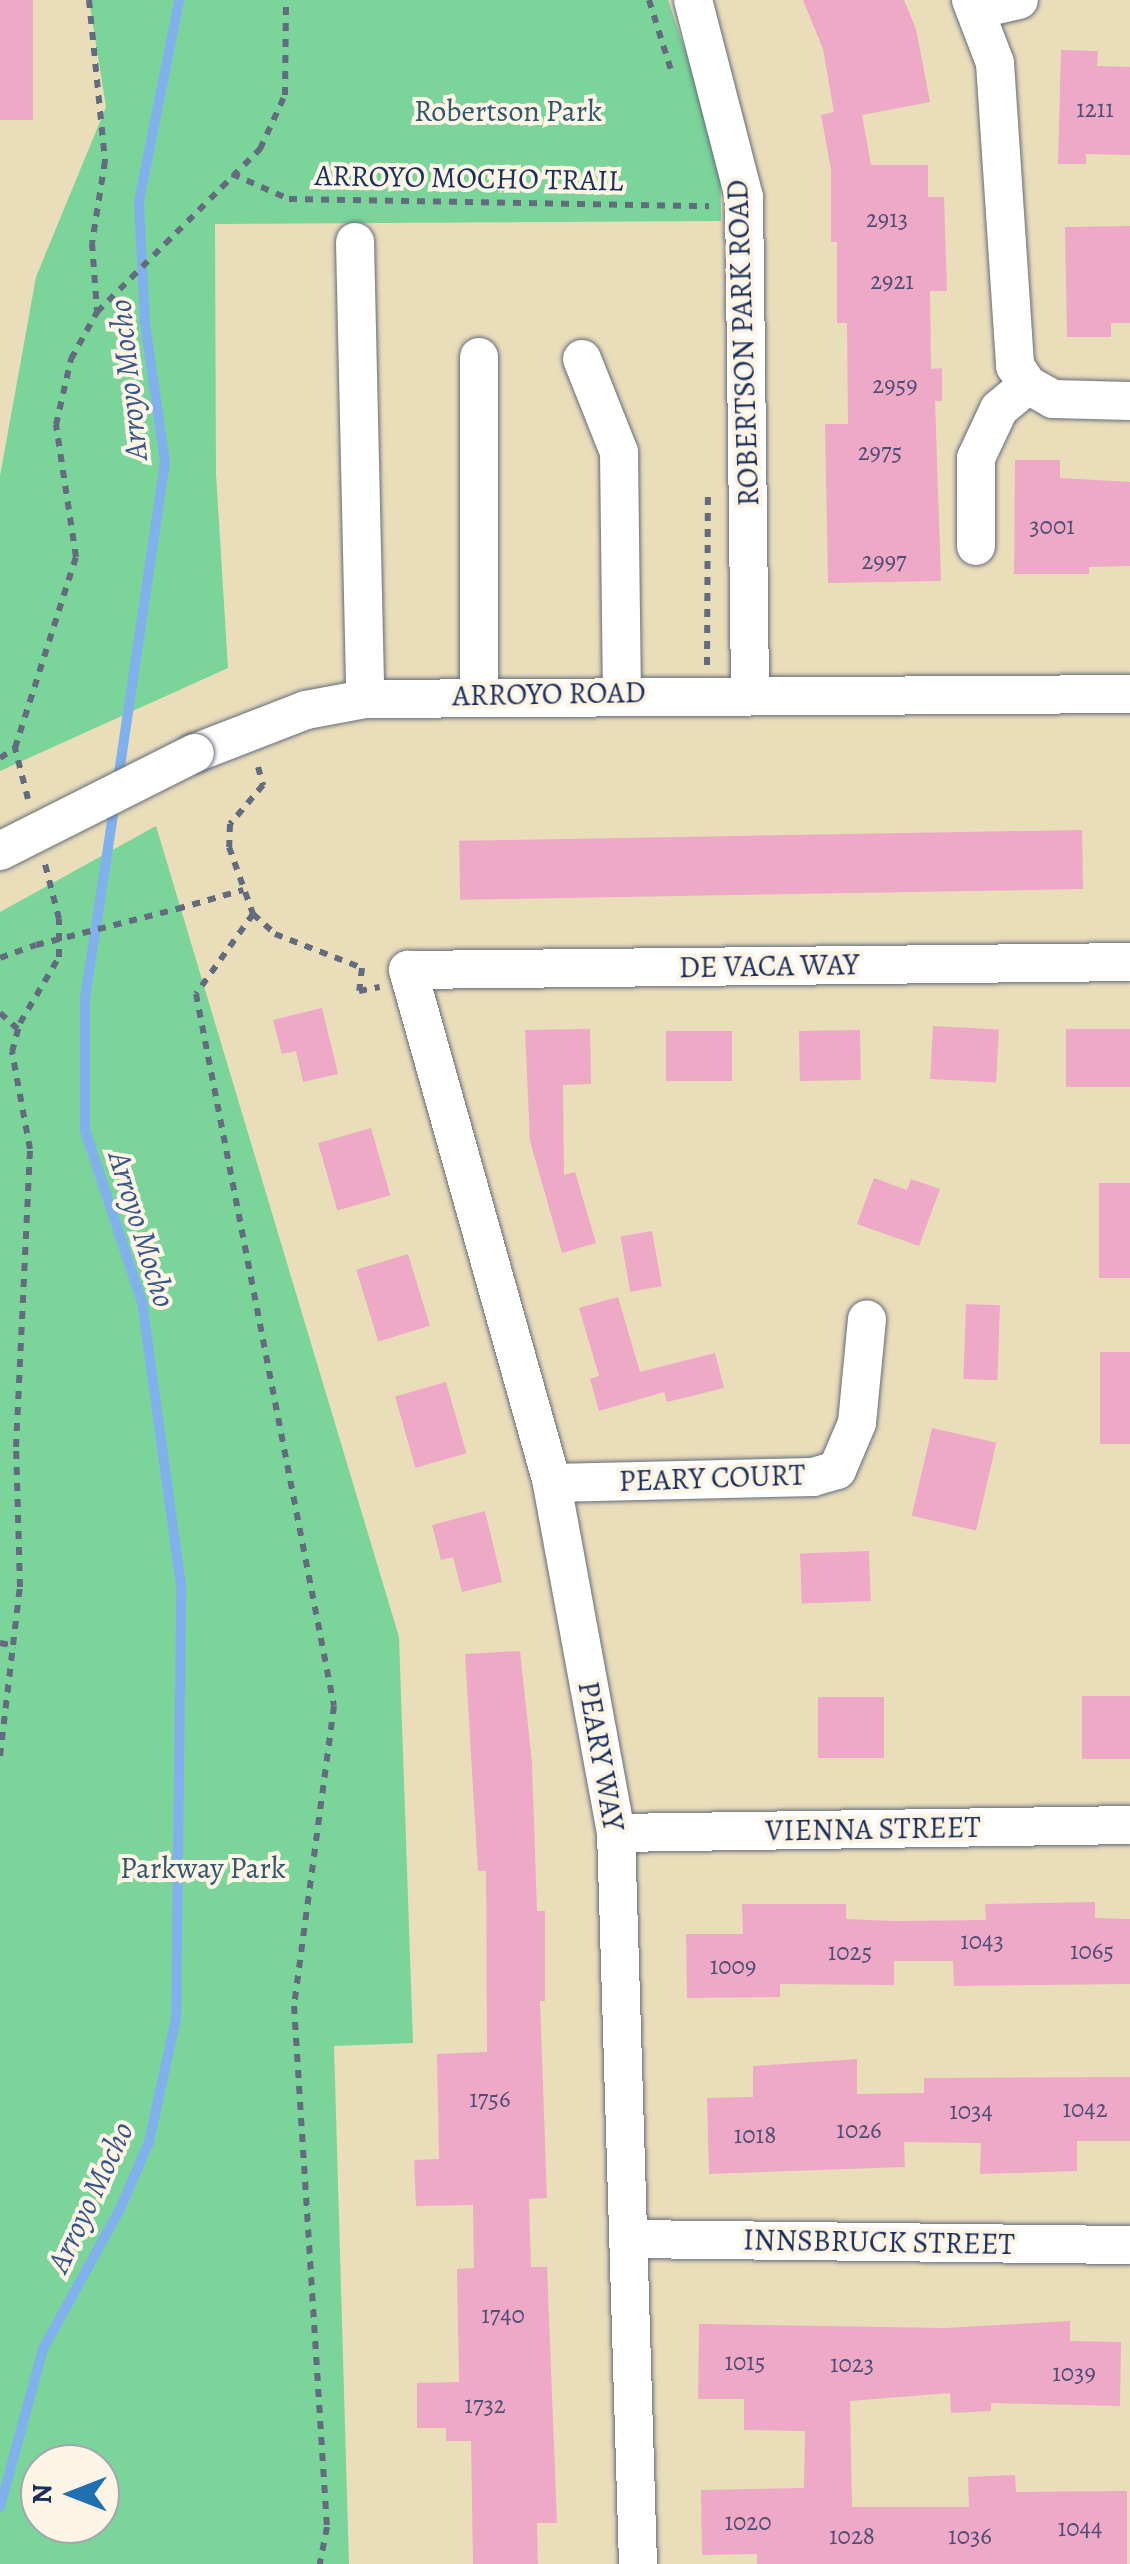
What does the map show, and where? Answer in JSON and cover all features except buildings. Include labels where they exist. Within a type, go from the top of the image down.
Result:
[{"type":"street","name":"ROBERTSON PARK ROAD","points":[[693,0],[744,197],[750,692]]},
{"type":"street","points":[[1018,0],[973,5],[995,64],[1006,157],[1008,340],[1028,385],[1053,399],[1130,401]]},
{"type":"street","points":[[355,242],[366,699]]},
{"type":"street","points":[[479,357],[479,694]]},
{"type":"street","points":[[582,359],[620,452],[622,693]]},
{"type":"street","points":[[976,546],[976,458],[998,409],[1028,385]]},
{"type":"street","name":"ARROYO ROAD","points":[[0,851],[196,752],[306,710],[366,699],[750,692],[1130,694]]},
{"type":"street","name":"DE VACA WAY","points":[[410,976],[1130,962]]},
{"type":"street","name":"PEARY WAY","points":[[410,976],[552,1483],[616,1833],[638,2564]]},
{"type":"street","name":"PEARY COURT","points":[[552,1483],[813,1477],[837,1470],[857,1424],[867,1319]]},
{"type":"street","name":"VIENNA STREET","points":[[616,1833],[1130,1824]]},
{"type":"street","name":"INNSBRUCK STREET","points":[[629,2239],[1130,2245]]},
{"type":"path","points":[[89,0],[105,161],[92,244],[100,309]]},
{"type":"path","points":[[32,816],[14,748],[76,556],[56,425],[71,359],[100,309],[260,148],[285,94],[286,0]]},
{"type":"path","name":"ARROYO MOCHO TRAIL","points":[[232,174],[290,198],[710,206]]},
{"type":"path","points":[[250,732],[263,785],[230,824],[229,848],[252,914],[275,934],[362,968],[359,991],[410,976]]},
{"type":"path","points":[[0,758],[14,748]]},
{"type":"path","points":[[0,1756],[16,1646],[16,1447],[30,1149],[12,1052],[18,1030],[59,957],[59,919],[41,851]]},
{"type":"path","points":[[0,958],[243,890]]},
{"type":"path","points":[[252,914],[196,994],[334,1706],[294,2006],[328,2527],[320,2564]]},
{"type":"path","points":[[0,1013],[18,1030]]},
{"type":"path","points":[[0,1643],[16,1646]]},
{"type":"green space","name":"Robertson Park","points":[[89,0],[668,0],[720,155],[721,221],[215,224],[216,474],[228,668],[0,771],[0,476],[36,277],[106,107]]},
{"type":"green space","name":"Parkway Park","points":[[156,826],[399,1637],[413,2043],[334,2046],[349,2564],[0,2564],[0,912]]},
{"type":"waterway","name":"Arroyo Mocho","points":[[118,780],[165,462],[145,324],[139,201],[179,0]]},
{"type":"waterway","name":"Arroyo Mocho","points":[[0,2507],[43,2349],[119,2211],[149,2142],[176,2018],[181,1586],[142,1302],[85,1131],[85,998],[115,802]]}]
